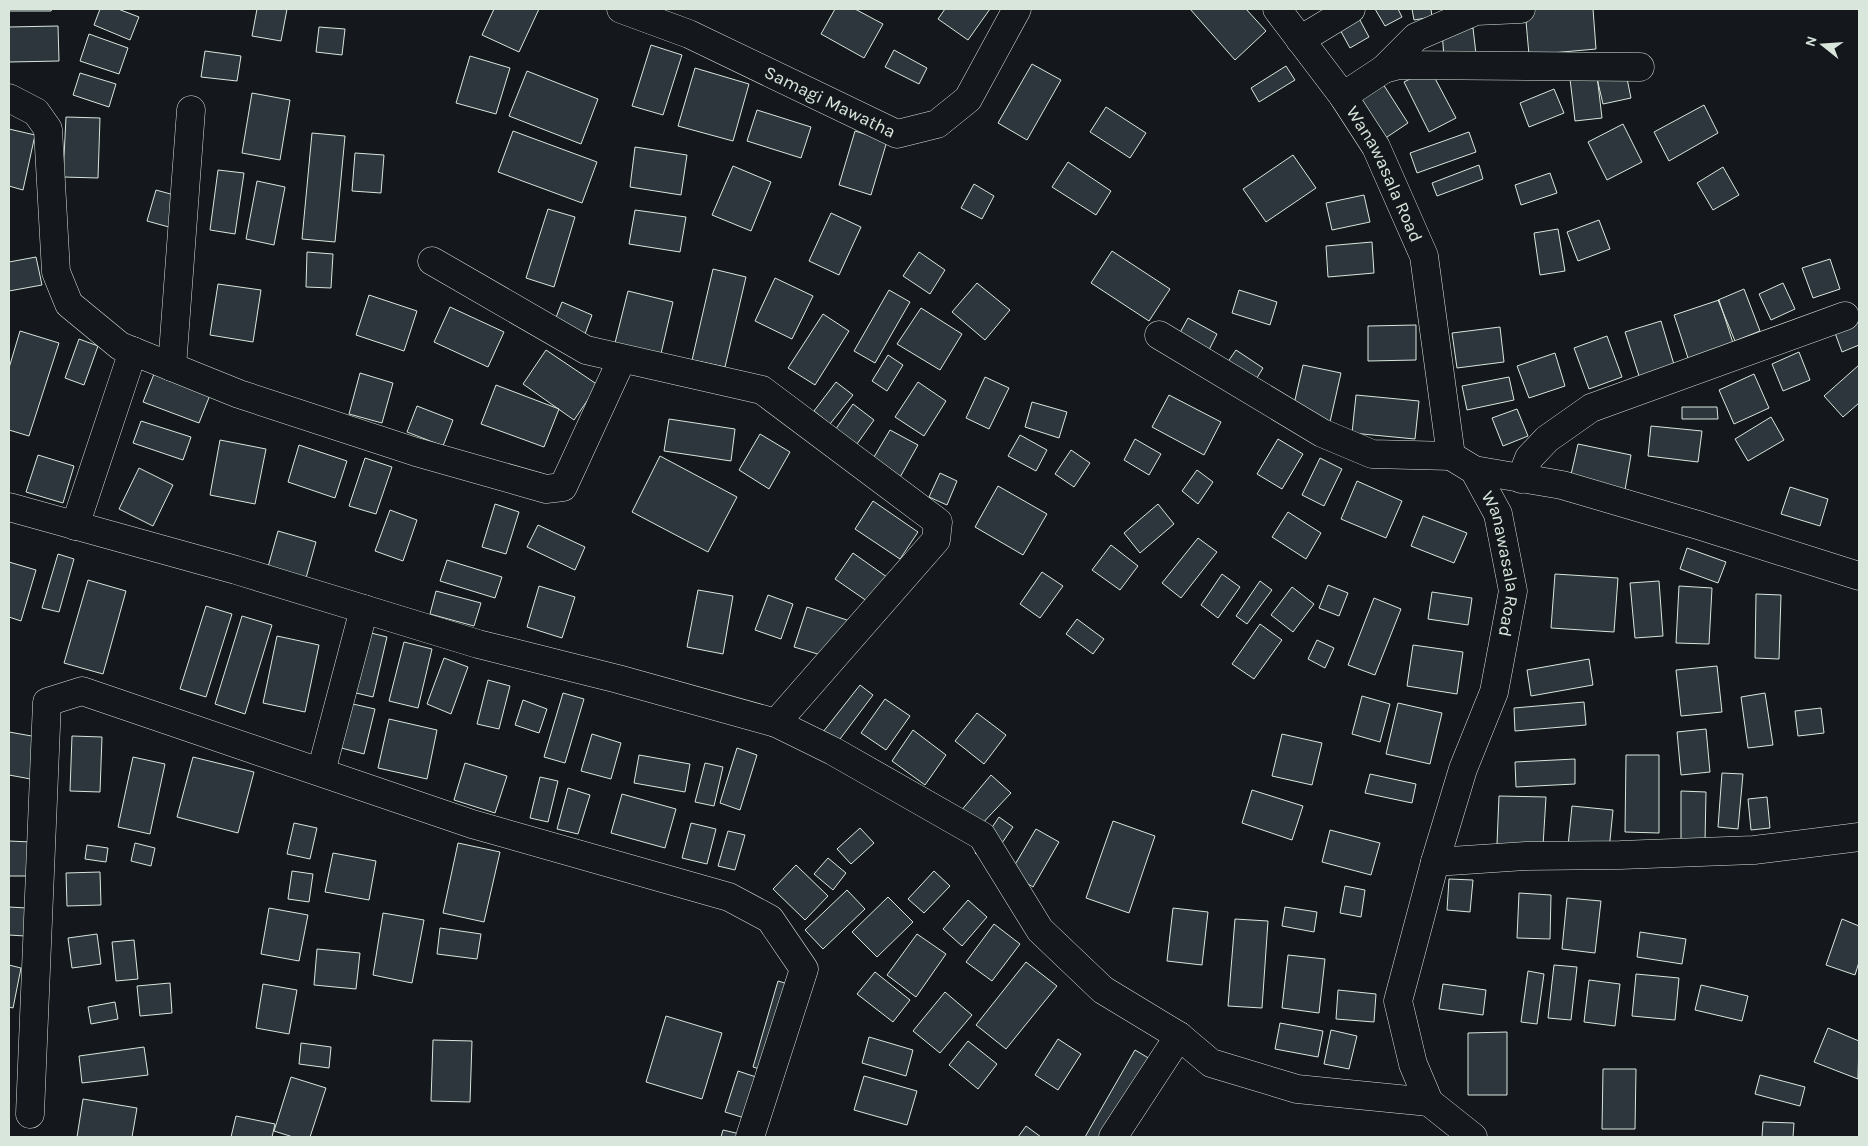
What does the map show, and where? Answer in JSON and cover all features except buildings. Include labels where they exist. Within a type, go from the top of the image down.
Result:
[{"type":"street","name":"Samagi Mawatha","points":[[621,9],[689,34],[897,134],[937,124],[968,99],[1017,9]]},
{"type":"street","name":"Wanawasala Road","points":[[1277,9],[1343,96],[1376,147],[1424,256],[1451,456],[1474,470],[1498,514],[1512,591],[1494,692],[1463,769],[1435,862],[1398,1001],[1413,1064],[1429,1102],[1473,1137]]},
{"type":"street","points":[[1300,40],[1351,9]]},
{"type":"street","points":[[1343,96],[1384,69],[1416,37],[1476,11],[1521,9]]},
{"type":"street","points":[[1384,69],[1399,65],[1640,67]]},
{"type":"street","points":[[9,98],[36,112],[48,129],[56,272],[69,304],[120,346],[239,394],[416,452],[546,489],[563,487],[622,359]]},
{"type":"street","points":[[172,367],[191,110]]},
{"type":"street","points":[[432,261],[586,350],[762,390],[938,522],[936,540],[776,723]]},
{"type":"street","points":[[1521,479],[1529,458],[1547,439],[1591,408],[1845,316]]},
{"type":"street","points":[[1159,336],[1322,433],[1372,454],[1451,456]]},
{"type":"street","points":[[75,526],[133,351]]},
{"type":"street","points":[[1474,470],[1562,485],[1698,525],[1859,576]]},
{"type":"street","points":[[9,507],[236,570],[478,644],[618,679],[776,723],[833,751],[982,836],[1040,930],[1103,990],[1180,1036],[1211,1063],[1297,1089],[1429,1102]]},
{"type":"street","points":[[320,772],[364,609]]},
{"type":"street","points":[[30,1114],[48,702],[82,691],[472,824],[729,897],[770,919],[804,969],[750,1137]]},
{"type":"street","points":[[1435,862],[1526,856],[1754,850],[1859,837]]},
{"type":"street","points":[[1113,1137],[1180,1036]]}]
